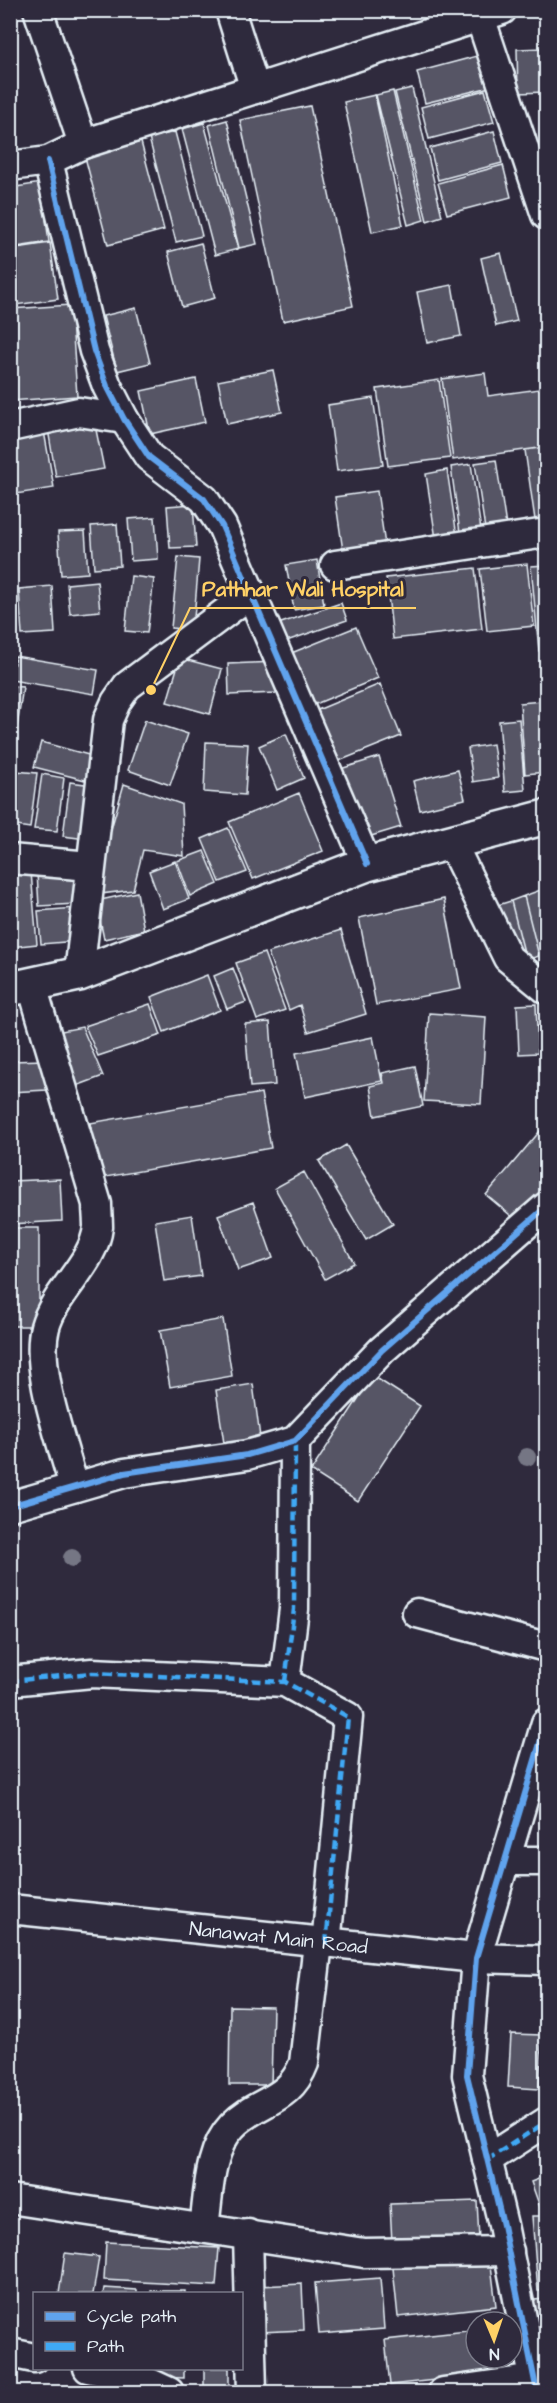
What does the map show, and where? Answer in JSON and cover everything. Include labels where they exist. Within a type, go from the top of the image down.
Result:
[{"type":"main road","points":[[21,988],[79,974],[367,864],[452,844],[546,817]]},
{"type":"street","points":[[38,10],[83,144]]},
{"type":"street","points":[[230,10],[255,89]]},
{"type":"street","points":[[10,166],[48,161],[83,144],[491,14],[546,215]]},
{"type":"street","points":[[48,161],[94,351],[107,386],[124,419],[149,457],[204,499],[222,526],[367,864]]},
{"type":"street","points":[[10,427],[79,412],[124,419]]},
{"type":"street","points":[[335,565],[546,533]]},
{"type":"street","points":[[79,974],[108,720],[116,702],[127,686],[250,594]]},
{"type":"street","points":[[452,844],[508,958],[546,989]]},
{"type":"street","points":[[10,859],[90,866]]},
{"type":"street","points":[[21,988],[97,1204],[98,1228],[93,1244],[54,1304],[45,1327],[42,1348],[44,1374],[74,1487]]},
{"type":"street","points":[[10,1506],[124,1473],[247,1455],[295,1441],[382,1350],[546,1207]]},
{"type":"street","points":[[285,1682],[294,1609],[295,1441]]},
{"type":"street","points":[[417,1613],[546,1647]]},
{"type":"street","points":[[10,1681],[92,1673],[285,1682],[348,1717],[322,1943],[304,2063],[297,2080],[284,2092],[248,2112],[232,2126],[220,2143],[212,2168],[204,2227]]},
{"type":"street","points":[[443,2392],[536,2386],[509,2252],[467,2075],[476,1959],[546,1723]]},
{"type":"street","points":[[505,1861],[546,1861]]},
{"type":"street","name":"Nanawat Main Road","points":[[10,1909],[476,1959],[546,1960]]},
{"type":"street","points":[[487,2160],[546,2122]]},
{"type":"street","points":[[10,2199],[364,2253],[509,2252]]},
{"type":"street","points":[[248,2234],[252,2392]]},
{"type":"street","points":[[10,2354],[33,2358]]},
{"type":"street","points":[[98,2370],[141,2379],[169,2392]]},
{"type":"building","points":[[546,48],[546,92],[518,93],[517,49]]},
{"type":"building","points":[[481,55],[490,87],[425,103],[417,72]]},
{"type":"building","points":[[412,88],[442,216],[427,221],[395,92]]},
{"type":"building","points":[[485,90],[494,122],[429,139],[421,107]]},
{"type":"building","points":[[393,91],[424,220],[408,225],[376,95]]},
{"type":"building","points":[[375,95],[403,225],[372,232],[344,102]]},
{"type":"building","points":[[310,106],[353,306],[283,321],[240,120]]},
{"type":"building","points":[[227,120],[257,244],[239,248],[209,125]]},
{"type":"building","points":[[204,123],[238,249],[215,255],[182,129]]},
{"type":"building","points":[[494,131],[502,163],[438,180],[430,148]]},
{"type":"building","points":[[175,132],[202,236],[176,242],[149,138]]},
{"type":"building","points":[[141,142],[164,230],[108,245],[85,157]]},
{"type":"building","points":[[503,165],[511,197],[447,214],[438,183]]},
{"type":"building","points":[[41,183],[49,242],[10,248],[10,188]]},
{"type":"building","points":[[50,243],[58,299],[15,305],[10,249]]},
{"type":"building","points":[[201,243],[215,298],[182,307],[168,252]]},
{"type":"building","points":[[501,253],[517,321],[496,326],[481,258]]},
{"type":"building","points":[[452,285],[461,336],[427,343],[417,292]]},
{"type":"building","points":[[71,305],[77,396],[10,401],[10,309]]},
{"type":"building","points":[[136,308],[150,363],[117,371],[103,316]]},
{"type":"building","points":[[273,370],[282,412],[227,424],[218,381]]},
{"type":"building","points":[[485,373],[488,396],[546,388],[546,447],[453,460],[442,379]]},
{"type":"building","points":[[196,379],[205,422],[150,434],[141,391]]},
{"type":"building","points":[[439,380],[450,458],[388,466],[377,389]]},
{"type":"building","points":[[373,398],[383,465],[337,471],[328,405]]},
{"type":"building","points":[[94,420],[104,469],[56,477],[48,429]]},
{"type":"building","points":[[44,431],[54,488],[16,494],[10,462],[10,436]]},
{"type":"building","points":[[546,447],[546,526],[536,527],[525,450]]},
{"type":"building","points":[[496,460],[506,526],[485,529],[475,463]]},
{"type":"building","points":[[471,464],[481,530],[460,533],[451,467]]},
{"type":"building","points":[[447,470],[457,536],[436,539],[426,474]]},
{"type":"building","points":[[377,491],[385,545],[343,551],[335,497]]},
{"type":"building","points":[[193,504],[196,547],[170,548],[167,506]]},
{"type":"building","points":[[155,517],[158,559],[131,561],[128,519]]},
{"type":"building","points":[[117,524],[120,566],[94,568],[91,526]]},
{"type":"building","points":[[85,531],[88,573],[61,575],[58,532]]},
{"type":"building","points":[[178,557],[199,559],[193,630],[171,628]]},
{"type":"building","points":[[317,560],[324,605],[294,610],[286,565]]},
{"type":"building","points":[[527,564],[534,626],[487,631],[480,569]]},
{"type":"building","points":[[546,565],[546,650],[539,651],[531,566]]},
{"type":"building","points":[[475,568],[482,629],[393,639],[386,578]]},
{"type":"building","points":[[131,576],[154,579],[147,633],[125,631]]},
{"type":"building","points":[[97,581],[100,611],[70,614],[67,584]]},
{"type":"building","points":[[52,586],[55,633],[22,635],[19,589]]},
{"type":"building","points":[[341,603],[347,620],[278,644],[272,626]]},
{"type":"building","points":[[356,627],[378,678],[306,708],[284,656]]},
{"type":"building","points":[[15,656],[98,670],[94,694],[11,680]]},
{"type":"building","points":[[180,658],[222,669],[210,714],[167,702]]},
{"type":"building","points":[[276,662],[277,693],[229,695],[228,664]]},
{"type":"building","points":[[380,684],[401,736],[329,765],[308,714]]},
{"type":"building","points":[[10,686],[23,687],[16,734],[10,733]]},
{"type":"building","points":[[542,701],[546,772],[525,774],[520,703]]},
{"type":"building","points":[[519,719],[525,790],[505,792],[499,721]]},
{"type":"building","points":[[145,720],[188,734],[170,785],[128,770]]},
{"type":"building","points":[[286,734],[304,778],[277,790],[259,746]]},
{"type":"building","points":[[41,742],[96,757],[89,781],[34,767]]},
{"type":"building","points":[[206,742],[248,744],[245,795],[204,792]]},
{"type":"building","points":[[493,744],[498,778],[473,782],[468,748]]},
{"type":"building","points":[[379,757],[401,827],[358,840],[337,770]]},
{"type":"building","points":[[458,770],[465,799],[420,810],[413,781]]},
{"type":"building","points":[[15,771],[37,773],[30,828],[10,825]]},
{"type":"building","points":[[42,774],[64,778],[57,831],[34,829]]},
{"type":"building","points":[[70,782],[92,785],[86,839],[63,836]]},
{"type":"building","points":[[124,784],[181,804],[184,856],[143,850],[133,890],[92,895]]},
{"type":"building","points":[[299,793],[323,851],[253,879],[229,822]]},
{"type":"building","points":[[228,828],[247,872],[220,882],[202,839]]},
{"type":"building","points":[[204,851],[218,884],[190,896],[177,861]]},
{"type":"building","points":[[175,861],[189,899],[163,909],[149,871]]},
{"type":"building","points":[[74,871],[76,904],[39,906],[37,873]]},
{"type":"building","points":[[31,872],[37,944],[10,947],[10,874]]},
{"type":"building","points":[[546,888],[546,953],[539,956],[524,896]]},
{"type":"building","points":[[137,892],[144,930],[104,939],[96,901]]},
{"type":"building","points":[[524,896],[539,956],[526,960],[511,901]]},
{"type":"building","points":[[444,899],[461,989],[376,1005],[359,918]]},
{"type":"building","points":[[511,901],[526,960],[516,964],[498,905]]},
{"type":"building","points":[[75,908],[77,941],[41,944],[38,911]]},
{"type":"building","points":[[341,930],[366,1014],[308,1032],[300,1005],[289,1010],[268,953]]},
{"type":"building","points":[[264,953],[285,1010],[257,1020],[236,963]]},
{"type":"building","points":[[233,968],[246,1002],[227,1009],[214,976]]},
{"type":"building","points":[[207,975],[220,1010],[164,1032],[151,997]]},
{"type":"building","points":[[150,1004],[161,1035],[98,1056],[85,1026]]},
{"type":"building","points":[[536,1004],[538,1053],[519,1054],[517,1005]]},
{"type":"building","points":[[429,1013],[486,1017],[481,1104],[424,1101]]},
{"type":"building","points":[[270,1022],[275,1085],[250,1087],[245,1024]]},
{"type":"building","points":[[538,1026],[546,1026],[546,1052],[540,1053]]},
{"type":"building","points":[[82,1027],[103,1076],[71,1088],[51,1033]]},
{"type":"building","points":[[373,1037],[382,1081],[305,1097],[296,1053]]},
{"type":"building","points":[[46,1060],[47,1090],[10,1092],[10,1061]]},
{"type":"building","points":[[415,1066],[423,1106],[375,1116],[370,1086],[384,1083],[382,1073]]},
{"type":"building","points":[[261,1093],[271,1148],[100,1178],[90,1123]]},
{"type":"building","points":[[546,1124],[546,1196],[522,1225],[486,1195]]},
{"type":"building","points":[[346,1145],[393,1224],[366,1240],[319,1161]]},
{"type":"building","points":[[304,1172],[354,1263],[325,1279],[275,1188]]},
{"type":"building","points":[[60,1179],[62,1221],[10,1224],[10,1181]]},
{"type":"building","points":[[253,1202],[273,1258],[238,1270],[218,1215]]},
{"type":"building","points":[[192,1215],[201,1276],[164,1281],[155,1221]]},
{"type":"building","points":[[10,1228],[39,1228],[39,1326],[10,1326]]},
{"type":"building","points":[[223,1319],[232,1376],[170,1387],[160,1330]]},
{"type":"building","points":[[373,1376],[420,1406],[358,1501],[311,1471]]},
{"type":"building","points":[[253,1384],[261,1445],[225,1450],[216,1390]]},
{"type":"building","points":[[230,2006],[273,2007],[271,2085],[229,2085]]},
{"type":"building","points":[[511,2034],[542,2035],[539,2089],[508,2087]]},
{"type":"building","points":[[546,2176],[546,2209],[541,2210],[531,2182]]},
{"type":"building","points":[[477,2201],[479,2239],[392,2243],[390,2204]]},
{"type":"building","points":[[532,2216],[546,2216],[546,2291],[538,2291]]},
{"type":"building","points":[[106,2242],[219,2248],[216,2286],[104,2280]]},
{"type":"building","points":[[65,2253],[99,2257],[93,2292],[59,2292]]},
{"type":"building","points":[[490,2257],[496,2306],[398,2317],[393,2268]]},
{"type":"building","points":[[380,2278],[384,2329],[319,2334],[315,2283]]},
{"type":"building","points":[[302,2284],[304,2330],[261,2332],[259,2286]]},
{"type":"building","points":[[104,2288],[137,2290],[137,2292],[103,2292]]},
{"type":"building","points":[[151,2291],[185,2291],[185,2292]]},
{"type":"building","points":[[546,2299],[546,2342],[537,2342],[534,2300]]},
{"type":"building","points":[[464,2331],[464,2370],[507,2370],[507,2372],[390,2385],[385,2340]]},
{"type":"building","points":[[151,2370],[184,2370],[184,2378],[151,2377]]},
{"type":"building","points":[[204,2370],[229,2370],[229,2392],[204,2392]]},
{"type":"marked path","points":[[285,1682],[294,1609],[295,1441]]},
{"type":"marked path","points":[[10,1681],[92,1673],[285,1682],[348,1717],[326,1944]]},
{"type":"marked path","points":[[487,2160],[546,2122]]},
{"type":"cycle path","points":[[48,161],[94,351],[107,386],[124,419],[149,457],[204,499],[222,526],[367,864]]},
{"type":"cycle path","points":[[10,1506],[124,1473],[247,1455],[295,1441],[382,1350],[546,1207]]},
{"type":"cycle path","points":[[537,2392],[503,2225],[467,2075],[476,1958],[546,1723]]},
{"type":"place","name":"Pathhar Wali Hospital","points":[[151,690]]}]
